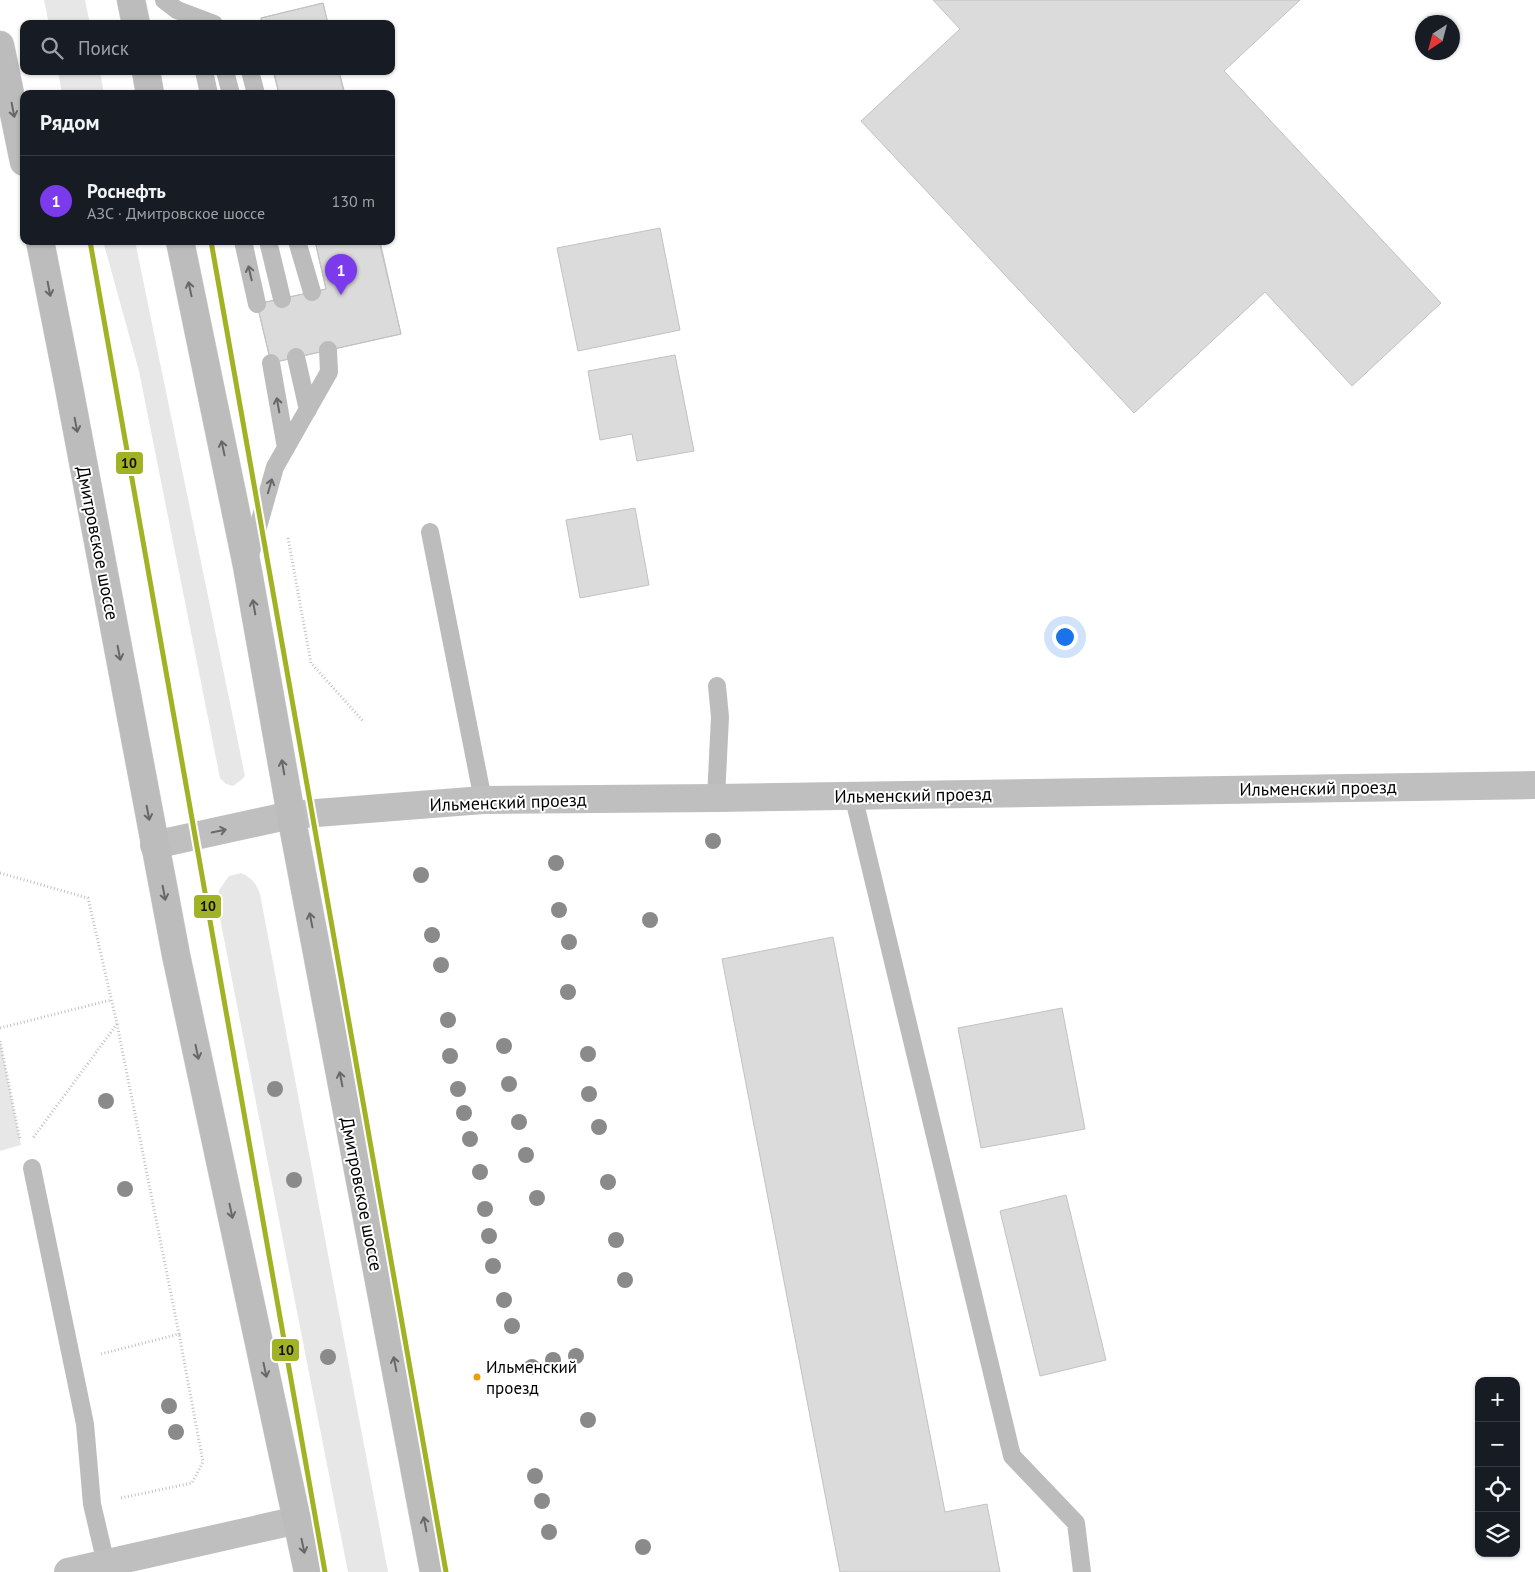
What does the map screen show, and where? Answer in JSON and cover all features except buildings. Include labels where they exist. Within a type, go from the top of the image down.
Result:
[{"type":"main road","points":[[131,0],[135,20]]},
{"type":"main road","points":[[0,45],[20,142]]},
{"type":"main road","points":[[147,75],[149,90]]},
{"type":"main road","name":"Дмитровское шоссе","points":[[41,245],[178,965],[308,1572]]},
{"type":"main road","name":"Дмитровское шоссе","points":[[181,245],[247,566],[291,815],[434,1572]]},
{"type":"street","name":"Ильменский проезд","points":[[291,815],[483,800],[716,798],[1535,784]]},
{"type":"street","points":[[154,845],[291,815]]},
{"type":"street","points":[[68,1572],[298,1520]]},
{"type":"lane","points":[[164,0],[192,19]]},
{"type":"lane","points":[[205,75],[208,90]]},
{"type":"lane","points":[[226,75],[230,90]]},
{"type":"lane","points":[[251,75],[255,90]]},
{"type":"lane","points":[[244,245],[257,304]]},
{"type":"lane","points":[[269,245],[282,299]]},
{"type":"lane","points":[[298,245],[312,292]]},
{"type":"lane","points":[[247,566],[275,467],[329,372],[328,350]]},
{"type":"lane","points":[[296,357],[308,410]]},
{"type":"lane","points":[[271,363],[286,448]]},
{"type":"lane","points":[[430,532],[483,800]]},
{"type":"lane","points":[[716,798],[720,717],[717,686]]},
{"type":"lane","points":[[853,795],[1012,1456],[1076,1523],[1082,1572]]},
{"type":"lane","points":[[32,1168],[85,1424],[92,1504],[106,1564]]},
{"type":"path","points":[[288,536],[311,663],[363,720]]},
{"type":"path","points":[[0,872],[88,898],[117,1024],[203,1462],[192,1483],[92,1504]]},
{"type":"path","points":[[0,1028],[111,1000]]},
{"type":"path","points":[[22,1152],[117,1024]]},
{"type":"path","points":[[0,1040],[22,1152],[32,1168]]},
{"type":"path","points":[[72,1361],[179,1334]]},
{"type":"shaded area","points":[[44,0],[85,0],[89,20],[48,20]]},
{"type":"shaded area","points":[[59,75],[101,75],[103,90],[61,90]]},
{"type":"shaded area","points":[[104,245],[136,245],[245,776],[233,786],[226,784],[220,778],[139,371]]},
{"type":"shaded area","points":[[241,873],[253,881],[260,894],[388,1572],[348,1572],[217,903],[219,890],[229,876]]},
{"type":"shaded area","points":[[0,1040],[21,1145],[0,1151]]},
{"type":"transit line","name":"10","points":[[91,245],[325,1572]]},
{"type":"transit line","name":"10","points":[[212,245],[446,1572]]},
{"type":"place","name":"Роснефть","points":[[341,295]]},
{"type":"place","name":"Ильменский проезд","points":[[477,1377]]}]
